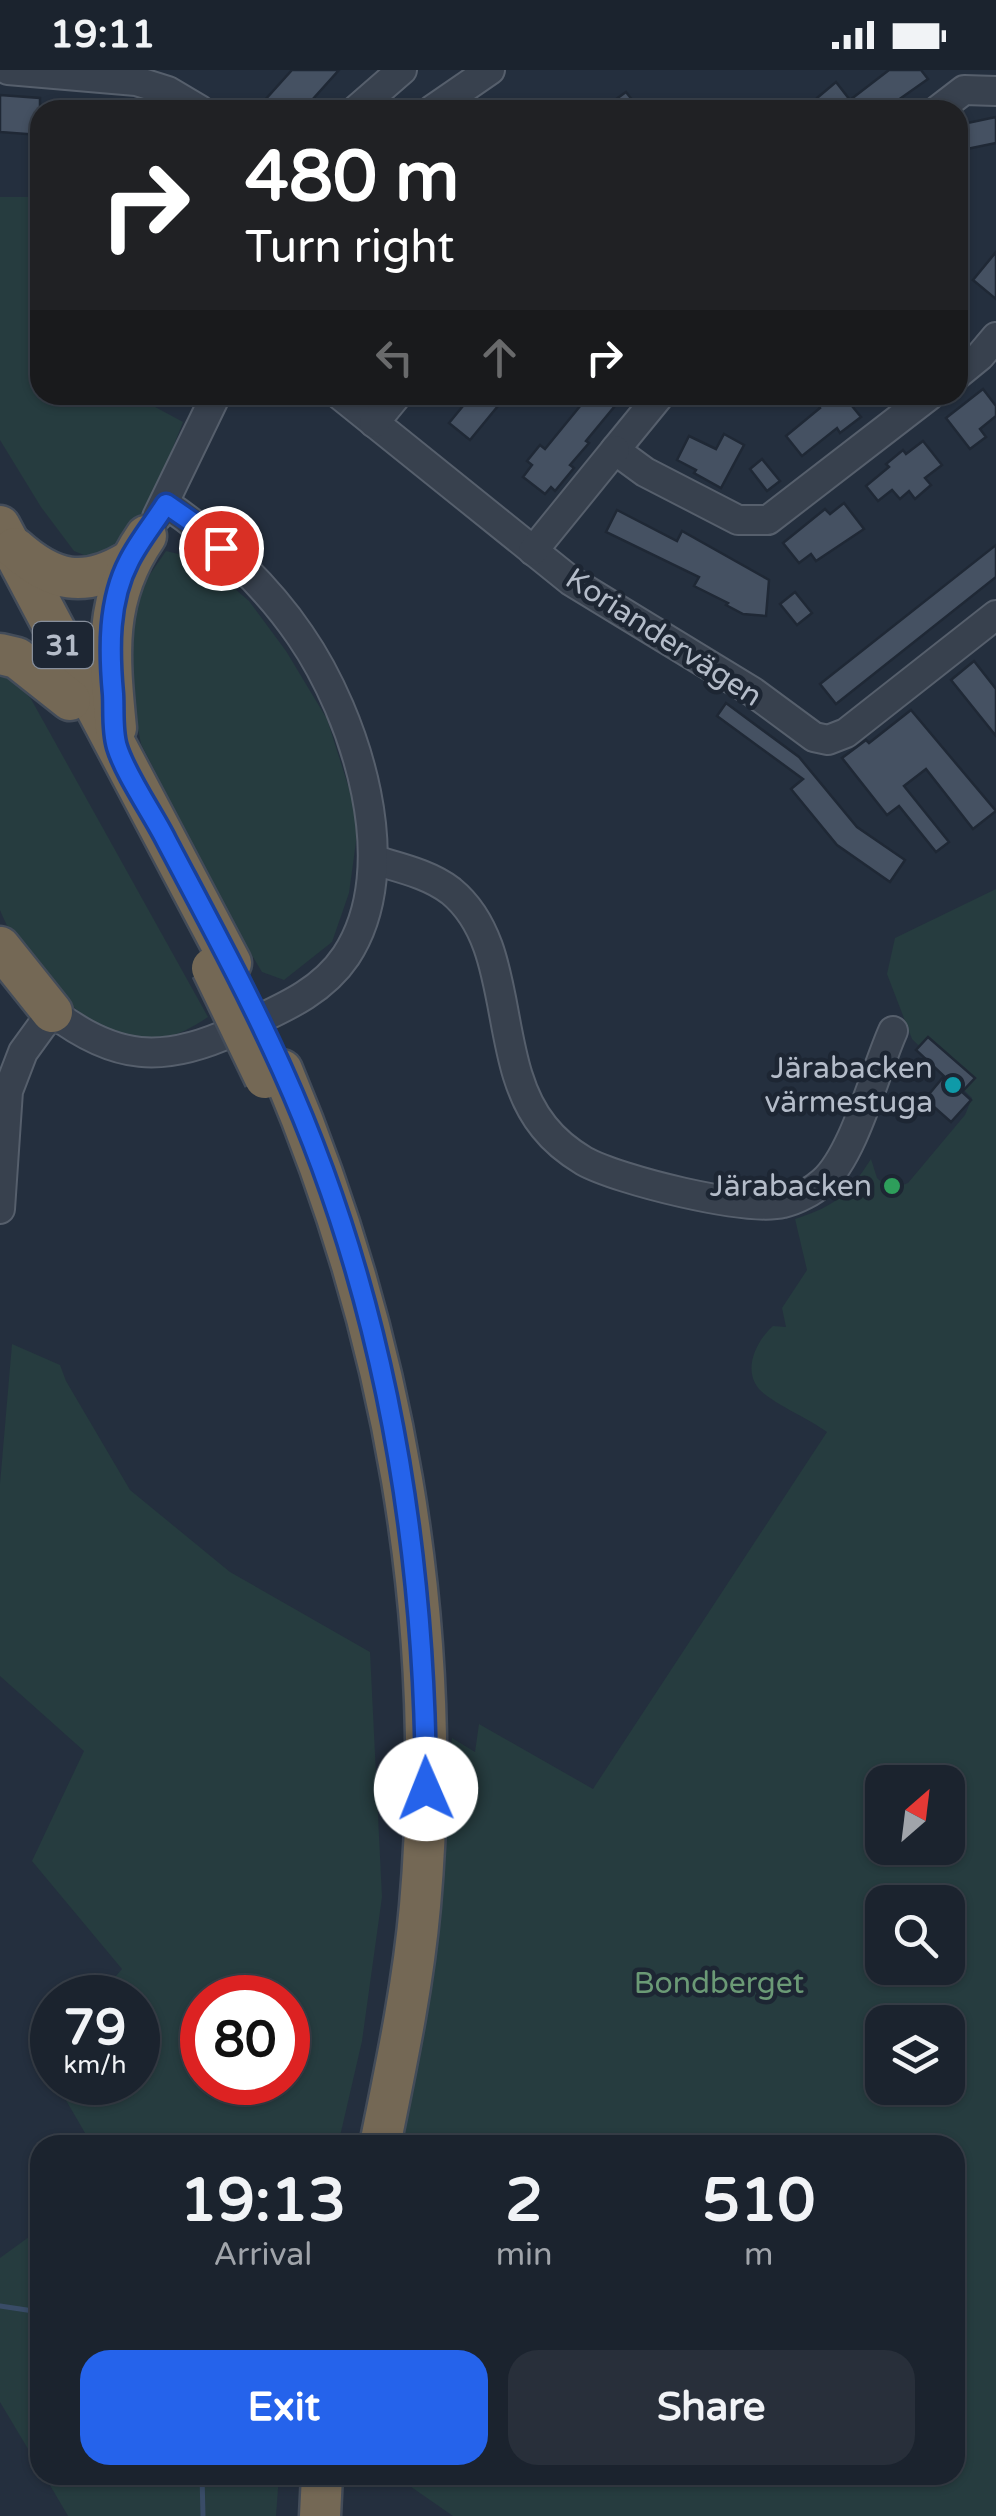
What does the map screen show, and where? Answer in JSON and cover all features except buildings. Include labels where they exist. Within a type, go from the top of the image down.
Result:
[{"type":"highway","points":[[3,545],[40,567],[70,578],[99,576],[147,534]]},
{"type":"highway","points":[[117,746],[110,636],[116,599],[147,534]]},
{"type":"highway","name":"31","points":[[3,545],[70,700],[222,966]]},
{"type":"highway","name":"31","points":[[3,545],[117,746],[327,1180],[362,1291],[394,1424],[418,1596],[426,1716],[422,1872],[410,1980],[382,2135]]},
{"type":"highway","points":[[0,654],[17,658],[70,700]]},
{"type":"highway","points":[[0,947],[52,1012]]},
{"type":"highway","name":"31","points":[[274,1074],[347,1305],[379,1448],[400,1595],[408,1729],[402,1894],[384,2026],[362,2135]]},
{"type":"highway","points":[[300,2516],[302,2485]]},
{"type":"highway","points":[[320,2516],[322,2485]]},
{"type":"street","points":[[8,70],[136,81],[183,100]]},
{"type":"street","points":[[368,100],[402,70]]},
{"type":"street","points":[[446,100],[490,70]]},
{"type":"street","points":[[951,100],[964,90],[996,91]]},
{"type":"street","points":[[968,366],[996,337]]},
{"type":"street","points":[[147,534],[211,405]]},
{"type":"street","name":"Koriandervägen","points":[[352,405],[571,580],[753,692],[814,737],[828,740],[860,722],[996,616]]},
{"type":"street","points":[[374,423],[389,405]]},
{"type":"street","points":[[534,551],[652,405]]},
{"type":"street","points":[[615,450],[645,472],[738,520],[768,520],[917,405]]},
{"type":"street","points":[[0,1209],[8,1092],[23,1052],[52,1012],[107,1046],[131,1052],[174,1053],[200,1046],[299,1000],[332,973],[351,946],[365,914],[374,860],[370,812],[350,739],[309,650],[247,573],[195,524],[147,534]]},
{"type":"street","points":[[374,860],[434,880],[466,908],[481,930],[491,958],[516,1078],[529,1106],[562,1147],[620,1176],[752,1204],[783,1203],[804,1195],[822,1184],[844,1154],[893,1031]]},
{"type":"green space","points":[[0,197],[30,197],[30,405],[152,405],[183,422],[155,493],[121,548],[94,559],[74,551],[41,507],[0,440]]},
{"type":"green space","points":[[166,551],[195,558],[221,577],[249,601],[286,651],[327,719],[359,820],[349,893],[332,942],[284,980],[262,972],[229,917],[141,744],[126,668],[137,593]]},
{"type":"green space","points":[[0,677],[12,678],[31,699],[208,1017],[191,1028],[159,1039],[134,1038],[110,1030],[63,998],[42,977],[10,931],[0,910]]},
{"type":"green space","name":"Bondberget","points":[[996,889],[996,2516],[453,2516],[408,2485],[965,2485],[965,2135],[397,2135],[452,1738],[475,1752],[479,1724],[593,1789],[827,1432],[765,1394],[752,1373],[754,1355],[762,1339],[773,1326],[786,1327],[782,1308],[807,1270],[795,1219],[840,1198],[871,1159],[877,1178],[890,1190],[908,1183],[965,1115],[972,1098],[912,1039],[887,974],[895,938]]},
{"type":"green space","points":[[12,1344],[60,1365],[130,1490],[230,1572],[370,1652],[382,1897],[362,2041],[340,2135],[86,2135],[69,2105],[160,2105],[160,1975],[117,1975],[122,1969],[32,1861],[84,1751],[0,1676],[0,1484]]},
{"type":"green space","points":[[30,2236],[30,2452],[0,2402],[0,2258]]},
{"type":"green space","points":[[50,2485],[278,2485],[276,2516],[68,2516]]},
{"type":"waterway","points":[[0,2306],[30,2310]]},
{"type":"waterway","points":[[202,2485],[203,2516]]},
{"type":"place","name":"Järabacken värmestuga","points":[[953,1085]]},
{"type":"place","name":"Järabacken","points":[[892,1186]]},
{"type":"route","points":[[221,548],[166,504],[128,562],[110,636],[117,746],[282,1070],[327,1180],[362,1291],[394,1424],[412,1532],[426,1716],[426,1789]]}]
